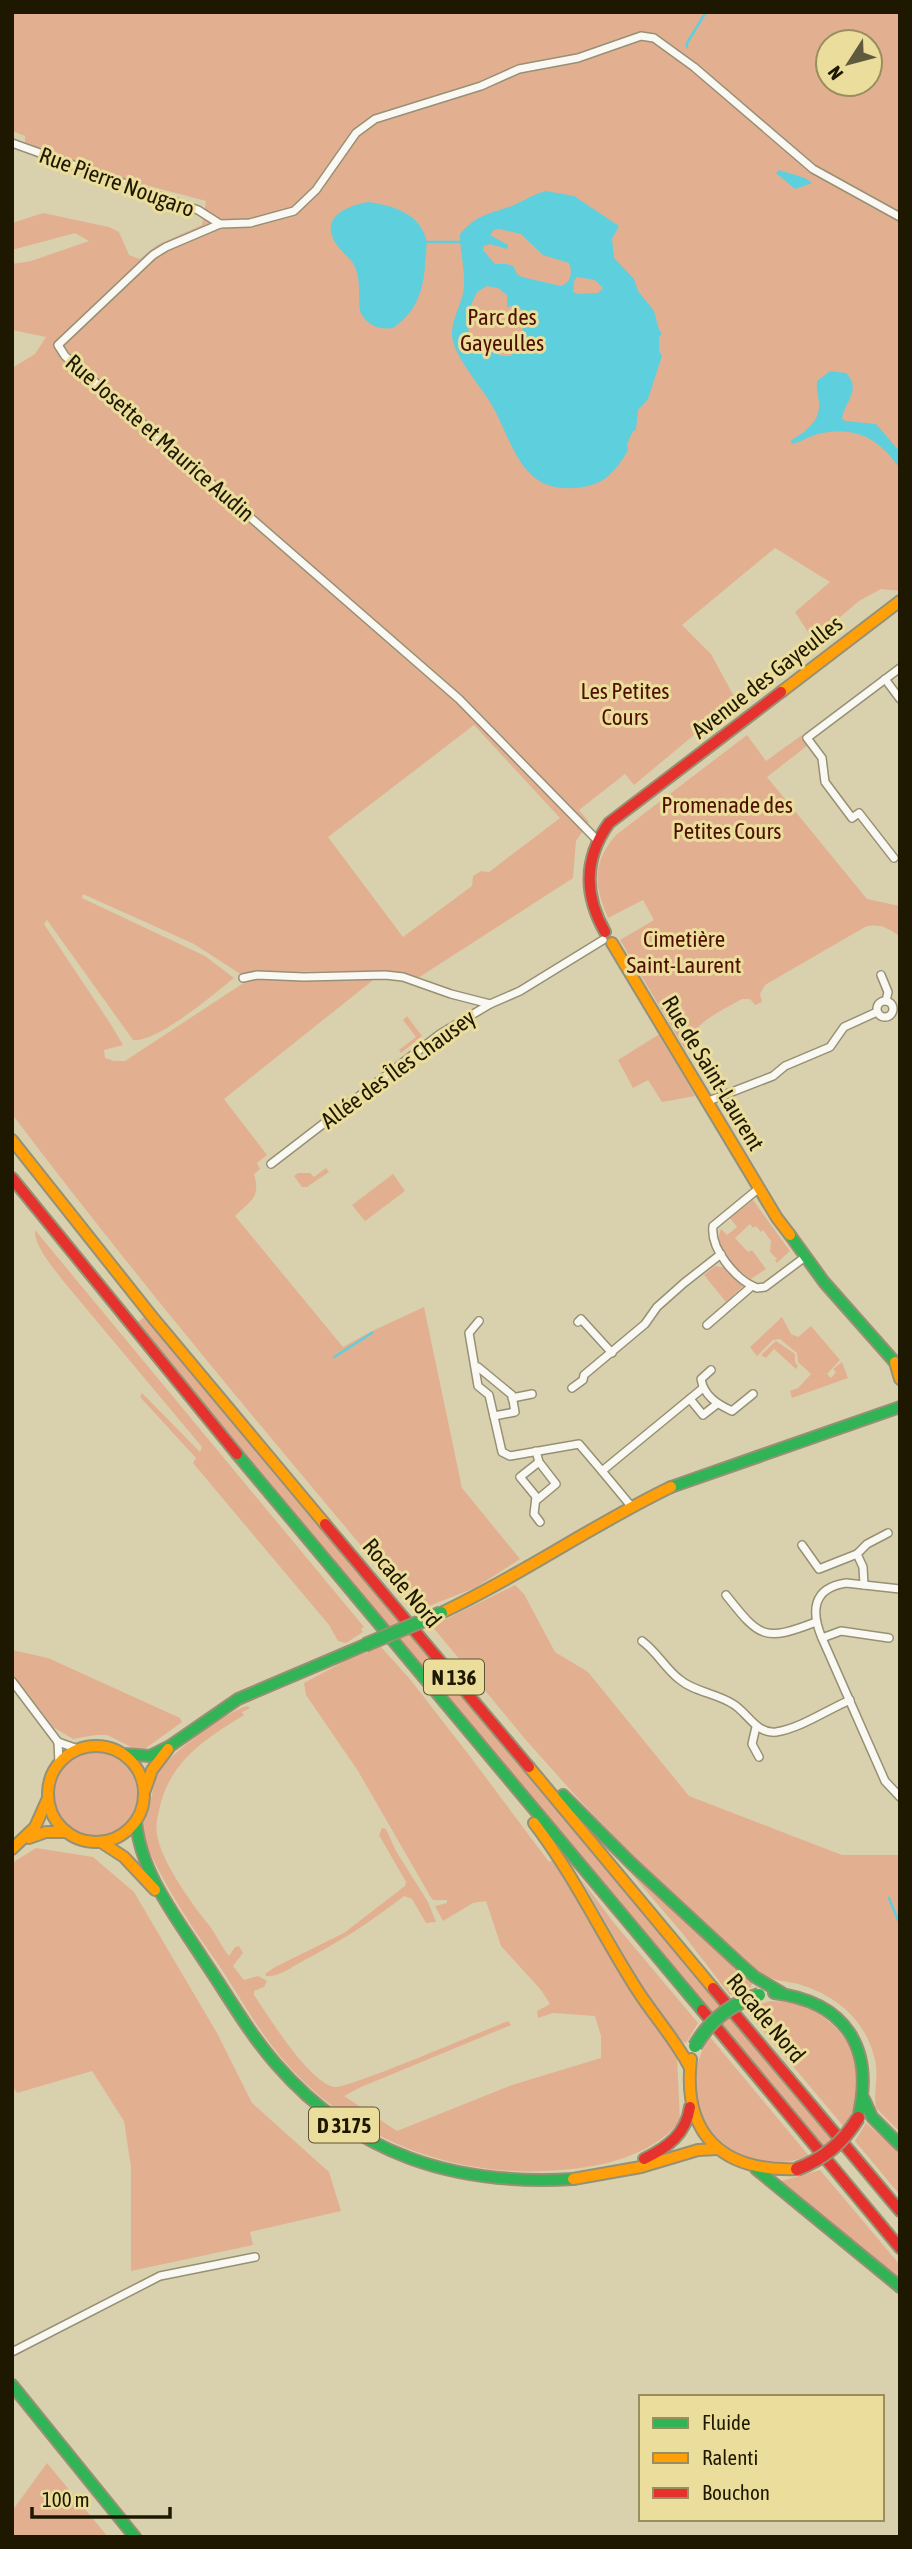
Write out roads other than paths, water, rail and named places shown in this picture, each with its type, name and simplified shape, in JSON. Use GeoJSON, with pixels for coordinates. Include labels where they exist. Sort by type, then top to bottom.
{"type":"FeatureCollection","features":[{"type":"Feature","properties":{"kind":"main road","name":"Avenue des Gayeulles"},"geometry":{"type":"LineString","coordinates":[[597,840],[619,813],[900,601]]}},
{"type":"Feature","properties":{"kind":"main road","name":"Rue de Saint-Laurent"},"geometry":{"type":"LineString","coordinates":[[597,840],[589,866],[587,889],[590,903],[607,939],[758,1189],[805,1257],[897,1365],[900,1379]]}},
{"type":"Feature","properties":{"kind":"main road","name":"Rocade Nord"},"geometry":{"type":"LineString","coordinates":[[12,1140],[154,1319],[900,2211]]}},
{"type":"Feature","properties":{"kind":"main road","name":"Rocade Nord"},"geometry":{"type":"LineString","coordinates":[[12,1178],[141,1339],[900,2248]]}},
{"type":"Feature","properties":{"kind":"main road"},"geometry":{"type":"LineString","coordinates":[[26,1839],[45,1810],[50,1779],[59,1763],[78,1748],[102,1746],[142,1757],[170,1746],[238,1699],[441,1613],[502,1583],[631,1506],[674,1485],[897,1408],[900,1399]]}},
{"type":"Feature","properties":{"kind":"main road"},"geometry":{"type":"LineString","coordinates":[[395,1608],[576,1808],[738,1962],[755,1977],[782,1993]]}},
{"type":"Feature","properties":{"kind":"main road"},"geometry":{"type":"LineString","coordinates":[[412,1663],[562,1862],[633,1984],[674,2038],[689,2066]]}},
{"type":"Feature","properties":{"kind":"main road"},"geometry":{"type":"LineString","coordinates":[[12,1849],[26,1839],[46,1832],[66,1832],[83,1840],[101,1842],[117,1837],[136,1821],[152,1770],[170,1746]]}},
{"type":"Feature","properties":{"kind":"main road"},"geometry":{"type":"LineString","coordinates":[[124,1754],[136,1767],[144,1791]]}},
{"type":"Feature","properties":{"kind":"main road"},"geometry":{"type":"LineString","coordinates":[[48,1798],[54,1817],[66,1832]]}},
{"type":"Feature","properties":{"kind":"main road","name":"D 3175"},"geometry":{"type":"LineString","coordinates":[[136,1821],[139,1844],[172,1910],[233,2005],[274,2062],[314,2102],[364,2138],[412,2160],[481,2178],[546,2181],[610,2172],[641,2160],[669,2144],[687,2124],[691,2105]]}},
{"type":"Feature","properties":{"kind":"main road","name":"D 3175"},"geometry":{"type":"LineString","coordinates":[[101,1842],[130,1861],[172,1910]]}},
{"type":"Feature","properties":{"kind":"main road"},"geometry":{"type":"LineString","coordinates":[[782,1993],[807,1998],[838,2018],[847,2028],[863,2062],[865,2087],[858,2118],[848,2136],[833,2151],[816,2162],[797,2169],[769,2171],[742,2164],[718,2149],[701,2129],[688,2092],[689,2066],[695,2046],[708,2025],[725,2009],[759,1995],[782,1993]]}},
{"type":"Feature","properties":{"kind":"main road"},"geometry":{"type":"LineString","coordinates":[[864,2099],[872,2117],[900,2145]]}},
{"type":"Feature","properties":{"kind":"main road"},"geometry":{"type":"LineString","coordinates":[[610,2172],[643,2166],[692,2149],[718,2149]]}},
{"type":"Feature","properties":{"kind":"main road"},"geometry":{"type":"LineString","coordinates":[[755,2168],[900,2287]]}},
{"type":"Feature","properties":{"kind":"main road"},"geometry":{"type":"LineString","coordinates":[[12,2385],[135,2537]]}},
{"type":"Feature","properties":{"kind":"street","name":"Rue Josette et Maurice Audin"},"geometry":{"type":"LineString","coordinates":[[597,840],[460,699],[58,348],[88,315],[153,255],[166,247],[220,224],[250,223],[294,211],[316,190],[356,133],[375,119],[481,86],[519,69],[578,58],[641,36],[654,38],[694,67],[813,169],[900,217]]}},
{"type":"Feature","properties":{"kind":"street","name":"Rue Pierre Nougaro"},"geometry":{"type":"LineString","coordinates":[[12,143],[198,210],[220,224]]}},
{"type":"Feature","properties":{"kind":"street"},"geometry":{"type":"LineString","coordinates":[[894,858],[859,813],[852,818],[825,782],[822,758],[807,738],[900,668]]}},
{"type":"Feature","properties":{"kind":"street"},"geometry":{"type":"LineString","coordinates":[[885,679],[900,699]]}},
{"type":"Feature","properties":{"kind":"street","name":"Allée des Îles Chausey"},"geometry":{"type":"LineString","coordinates":[[271,1164],[433,1039],[607,939]]}},
{"type":"Feature","properties":{"kind":"street"},"geometry":{"type":"LineString","coordinates":[[243,978],[257,975],[385,975],[404,978],[490,1004]]}},
{"type":"Feature","properties":{"kind":"street"},"geometry":{"type":"LineString","coordinates":[[881,975],[888,992],[886,1001]]}},
{"type":"Feature","properties":{"kind":"street"},"geometry":{"type":"LineString","coordinates":[[877,1012],[878,1004],[886,1001]]}},
{"type":"Feature","properties":{"kind":"street"},"geometry":{"type":"LineString","coordinates":[[877,1012],[883,1017],[896,1012],[886,1001]]}},
{"type":"Feature","properties":{"kind":"street"},"geometry":{"type":"LineString","coordinates":[[706,1102],[772,1076],[785,1066],[830,1047],[844,1027],[877,1012]]}},
{"type":"Feature","properties":{"kind":"street"},"geometry":{"type":"LineString","coordinates":[[758,1189],[713,1226],[712,1236],[721,1254],[738,1276],[752,1286],[765,1287],[805,1257]]}},
{"type":"Feature","properties":{"kind":"street"},"geometry":{"type":"LineString","coordinates":[[572,1388],[583,1380],[584,1374],[645,1324],[666,1299],[721,1254]]}},
{"type":"Feature","properties":{"kind":"street"},"geometry":{"type":"LineString","coordinates":[[708,1325],[752,1286]]}},
{"type":"Feature","properties":{"kind":"street"},"geometry":{"type":"LineString","coordinates":[[578,1322],[581,1319],[612,1353]]}},
{"type":"Feature","properties":{"kind":"street"},"geometry":{"type":"LineString","coordinates":[[479,1321],[469,1334],[475,1370],[478,1386],[489,1395],[502,1452],[510,1456],[579,1444],[631,1506]]}},
{"type":"Feature","properties":{"kind":"street"},"geometry":{"type":"LineString","coordinates":[[475,1370],[478,1367],[512,1395],[515,1412],[494,1416]]}},
{"type":"Feature","properties":{"kind":"street"},"geometry":{"type":"LineString","coordinates":[[710,1370],[701,1379],[703,1388],[717,1404],[732,1411],[753,1394]]}},
{"type":"Feature","properties":{"kind":"street"},"geometry":{"type":"LineString","coordinates":[[603,1471],[703,1388]]}},
{"type":"Feature","properties":{"kind":"street"},"geometry":{"type":"LineString","coordinates":[[512,1398],[532,1394]]}},
{"type":"Feature","properties":{"kind":"street"},"geometry":{"type":"LineString","coordinates":[[690,1399],[703,1415],[717,1404]]}},
{"type":"Feature","properties":{"kind":"street"},"geometry":{"type":"LineString","coordinates":[[536,1451],[539,1462],[556,1484],[538,1499],[536,1497]]}},
{"type":"Feature","properties":{"kind":"street"},"geometry":{"type":"LineString","coordinates":[[539,1462],[520,1477],[536,1497],[534,1514],[540,1522]]}},
{"type":"Feature","properties":{"kind":"street"},"geometry":{"type":"LineString","coordinates":[[802,1545],[819,1569],[857,1554],[867,1544],[888,1533]]}},
{"type":"Feature","properties":{"kind":"street"},"geometry":{"type":"LineString","coordinates":[[857,1554],[863,1567],[864,1585]]}},
{"type":"Feature","properties":{"kind":"street"},"geometry":{"type":"LineString","coordinates":[[900,1589],[837,1584],[823,1593],[817,1604],[816,1622],[885,1781],[900,1797]]}},
{"type":"Feature","properties":{"kind":"street"},"geometry":{"type":"LineString","coordinates":[[726,1595],[748,1623],[768,1634],[785,1634],[816,1622]]}},
{"type":"Feature","properties":{"kind":"street"},"geometry":{"type":"LineString","coordinates":[[822,1638],[841,1631],[889,1638]]}},
{"type":"Feature","properties":{"kind":"street"},"geometry":{"type":"LineString","coordinates":[[642,1641],[652,1648],[682,1682],[733,1703],[756,1727],[773,1732],[789,1728],[850,1700]]}},
{"type":"Feature","properties":{"kind":"street"},"geometry":{"type":"LineString","coordinates":[[12,1681],[58,1742],[59,1763]]}},
{"type":"Feature","properties":{"kind":"street"},"geometry":{"type":"LineString","coordinates":[[756,1727],[752,1744],[759,1757]]}},
{"type":"Feature","properties":{"kind":"street"},"geometry":{"type":"LineString","coordinates":[[58,1742],[78,1748]]}},
{"type":"Feature","properties":{"kind":"street"},"geometry":{"type":"LineString","coordinates":[[12,2351],[160,2276],[255,2257]]}},
{"type":"Feature","properties":{"kind":"water"},"geometry":{"type":"Polygon","coordinates":[[[779,170],[812,183],[795,189],[776,173],[779,170]]]}},
{"type":"Feature","properties":{"kind":"water"},"geometry":{"type":"Polygon","coordinates":[[[542,192],[574,196],[619,226],[612,239],[614,258],[634,279],[638,291],[654,311],[662,333],[659,337],[659,351],[662,356],[648,399],[638,410],[636,430],[627,444],[628,450],[607,477],[585,487],[556,487],[541,482],[530,473],[520,461],[490,402],[461,359],[453,341],[452,327],[464,287],[460,234],[479,218],[542,192]],[[499,229],[490,235],[508,245],[507,249],[490,244],[484,246],[483,250],[495,264],[513,266],[522,277],[561,286],[569,280],[569,263],[543,255],[521,234],[499,229]],[[577,277],[573,292],[578,294],[598,293],[603,288],[595,280],[577,277]],[[487,286],[477,292],[471,305],[474,310],[470,313],[468,322],[470,334],[479,344],[489,343],[500,356],[511,356],[523,340],[522,310],[517,305],[507,307],[507,295],[498,288],[487,286]]]}},
{"type":"Feature","properties":{"kind":"water"},"geometry":{"type":"Polygon","coordinates":[[[368,202],[393,208],[415,220],[427,245],[420,294],[407,316],[393,328],[373,326],[363,316],[360,311],[357,272],[332,236],[331,227],[337,215],[368,202]]]}},
{"type":"Feature","properties":{"kind":"water"},"geometry":{"type":"Polygon","coordinates":[[[830,371],[846,373],[853,385],[842,418],[845,421],[876,424],[900,452],[900,469],[875,442],[855,433],[831,432],[792,444],[791,440],[806,430],[817,416],[817,381],[830,371]]]}},
{"type":"Feature","properties":{"kind":"waterway"},"geometry":{"type":"LineString","coordinates":[[687,47],[706,12]]}},
{"type":"Feature","properties":{"kind":"waterway"},"geometry":{"type":"LineString","coordinates":[[426,242],[460,242]]}},
{"type":"Feature","properties":{"kind":"waterway"},"geometry":{"type":"LineString","coordinates":[[334,1357],[372,1333]]}},
{"type":"Feature","properties":{"kind":"waterway"},"geometry":{"type":"LineString","coordinates":[[889,1898],[900,1925]]}},
{"type":"Feature","properties":{"kind":"park label","name":"Parc des Gayeulles"},"geometry":{"type":"Point","coordinates":[502,330]}},
{"type":"Feature","properties":{"kind":"park label","name":"Les Petites Cours"},"geometry":{"type":"Point","coordinates":[625,704]}},
{"type":"Feature","properties":{"kind":"park label","name":"Promenade des Petites Cours"},"geometry":{"type":"Point","coordinates":[727,818]}},
{"type":"Feature","properties":{"kind":"park label","name":"Cimetière Saint-Laurent"},"geometry":{"type":"Point","coordinates":[684,952]}}]}
